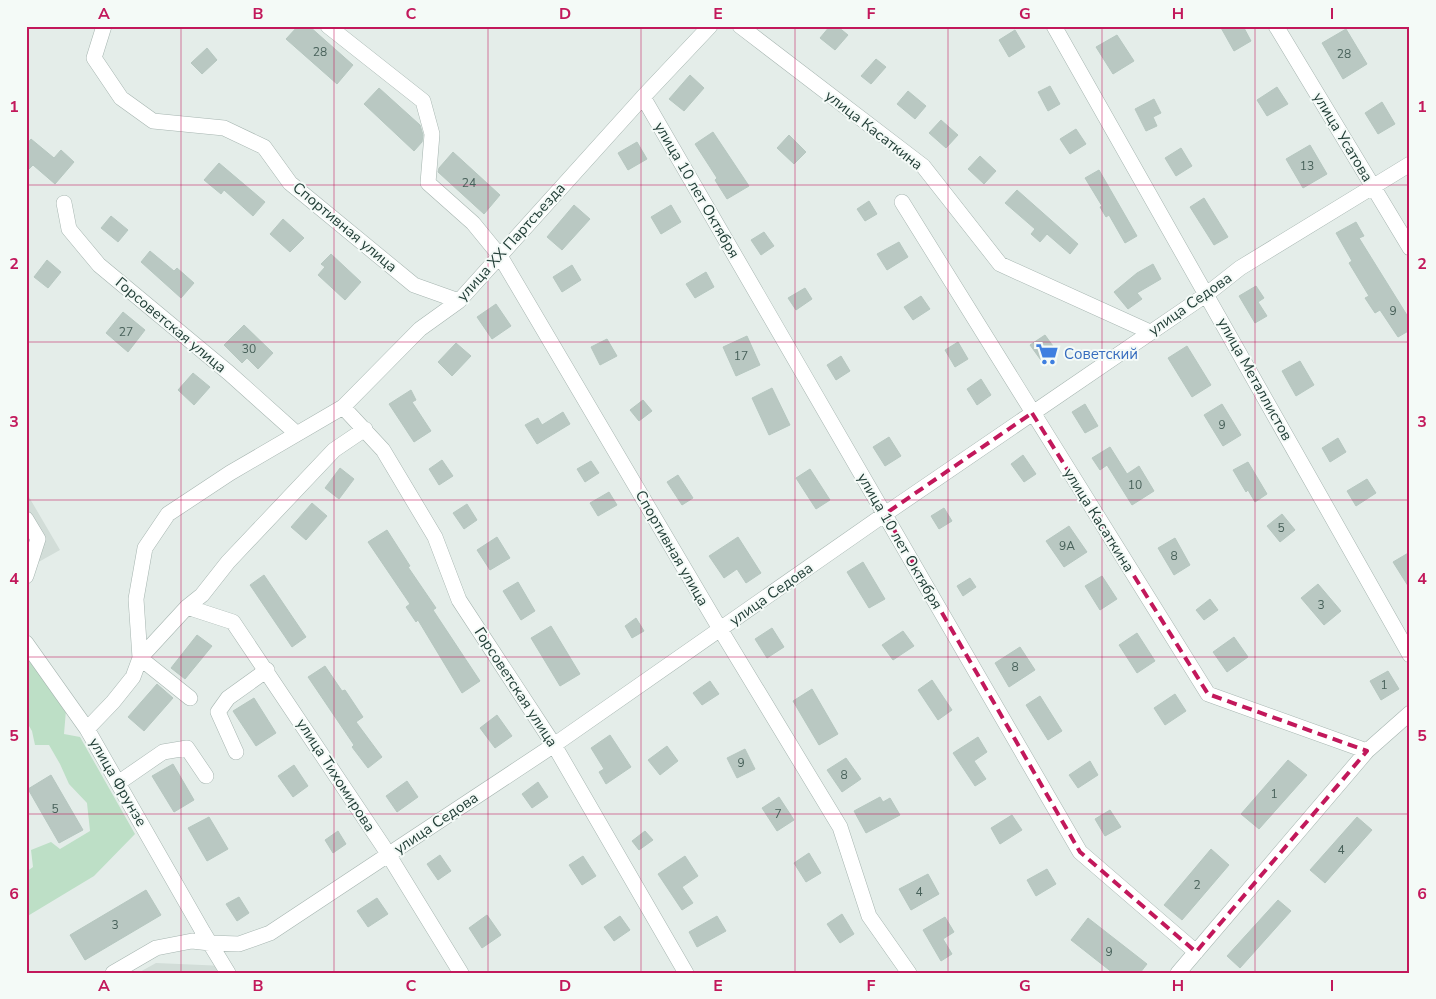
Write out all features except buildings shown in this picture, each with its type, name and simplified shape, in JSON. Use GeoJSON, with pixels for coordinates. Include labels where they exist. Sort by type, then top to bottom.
{"type":"FeatureCollection","features":[{"type":"Feature","properties":{"kind":"street","name":"Спортивная улица"},"geometry":{"type":"LineString","coordinates":[[104,26],[94,58],[121,98],[153,121],[224,128],[264,147],[290,183],[414,285],[459,301]]}},
{"type":"Feature","properties":{"kind":"street","name":"Спортивная улица"},"geometry":{"type":"LineString","coordinates":[[328,26],[423,102],[432,134],[428,183],[473,223],[500,256],[720,629],[840,827],[869,916],[909,973]]}},
{"type":"Feature","properties":{"kind":"street","name":"улица XX Партсъезда"},"geometry":{"type":"LineString","coordinates":[[140,658],[136,599],[145,548],[168,514],[230,473],[343,407],[420,329],[459,301],[643,97],[710,26]]}},
{"type":"Feature","properties":{"kind":"street","name":"улица Касаткина"},"geometry":{"type":"LineString","coordinates":[[740,26],[924,166],[1000,264],[1150,332]]}},
{"type":"Feature","properties":{"kind":"street","name":"улица Металлистов"},"geometry":{"type":"LineString","coordinates":[[1054,26],[1410,655]]}},
{"type":"Feature","properties":{"kind":"street","name":"улица Усатова"},"geometry":{"type":"LineString","coordinates":[[1276,26],[1410,248]]}},
{"type":"Feature","properties":{"kind":"street","name":"улица 10 лет Октября"},"geometry":{"type":"LineString","coordinates":[[643,97],[1080,852],[1196,952]]}},
{"type":"Feature","properties":{"kind":"street","name":"улица Седова"},"geometry":{"type":"LineString","coordinates":[[113,973],[156,948],[192,941],[210,944],[240,944],[270,933],[554,745],[884,514],[1207,294],[1240,268],[1410,164]]}},
{"type":"Feature","properties":{"kind":"street","name":"улица Касаткина"},"geometry":{"type":"LineString","coordinates":[[902,202],[1032,414],[1208,694],[1367,751]]}},
{"type":"Feature","properties":{"kind":"street","name":"Горсоветская улица"},"geometry":{"type":"LineString","coordinates":[[64,203],[69,229],[99,266],[229,373],[296,433]]}},
{"type":"Feature","properties":{"kind":"street","name":"Горсоветская улица"},"geometry":{"type":"LineString","coordinates":[[343,407],[383,450],[435,537],[459,600],[554,745],[686,973]]}},
{"type":"Feature","properties":{"kind":"street","name":"улица Фрунзе"},"geometry":{"type":"LineString","coordinates":[[228,973],[87,730],[113,702],[133,676],[140,658],[187,607],[202,594],[228,562],[334,450],[365,429]]}},
{"type":"Feature","properties":{"kind":"street"},"geometry":{"type":"LineString","coordinates":[[26,519],[32,543],[26,576]]}},
{"type":"Feature","properties":{"kind":"street","name":"улица Тихомирова"},"geometry":{"type":"LineString","coordinates":[[187,607],[233,622],[267,670],[388,855],[461,973]]}},
{"type":"Feature","properties":{"kind":"street"},"geometry":{"type":"LineString","coordinates":[[26,643],[87,730]]}},
{"type":"Feature","properties":{"kind":"street"},"geometry":{"type":"LineString","coordinates":[[140,658],[190,698]]}},
{"type":"Feature","properties":{"kind":"street"},"geometry":{"type":"LineString","coordinates":[[236,752],[218,712],[228,698],[267,670]]}},
{"type":"Feature","properties":{"kind":"street"},"geometry":{"type":"LineString","coordinates":[[1178,973],[1367,751],[1410,713]]}},
{"type":"Feature","properties":{"kind":"street"},"geometry":{"type":"LineString","coordinates":[[118,783],[163,752],[187,748],[206,776]]}},
{"type":"Feature","properties":{"kind":"highlighted area"},"geometry":{"type":"Polygon","coordinates":[[[1032,413],[1208,694],[1367,751],[1196,952],[1080,852],[885,514],[1032,413]]]}},
{"type":"Feature","properties":{"kind":"shaded area"},"geometry":{"type":"Polygon","coordinates":[[[26,492],[60,550],[26,569],[26,492]]]}},
{"type":"Feature","properties":{"kind":"shaded area"},"geometry":{"type":"Polygon","coordinates":[[[156,963],[225,966],[229,973],[138,973],[156,963]]]}},
{"type":"Feature","properties":{"kind":"green space"},"geometry":{"type":"Polygon","coordinates":[[[26,656],[66,710],[64,734],[80,737],[135,834],[94,876],[26,917],[26,872],[33,867],[31,850],[51,842],[60,849],[90,831],[87,803],[69,784],[49,745],[35,745],[32,731],[26,721],[26,656]]]}},
{"type":"Feature","properties":{"kind":"place","name":"Советский"},"geometry":{"type":"Point","coordinates":[1047,354]}}]}
